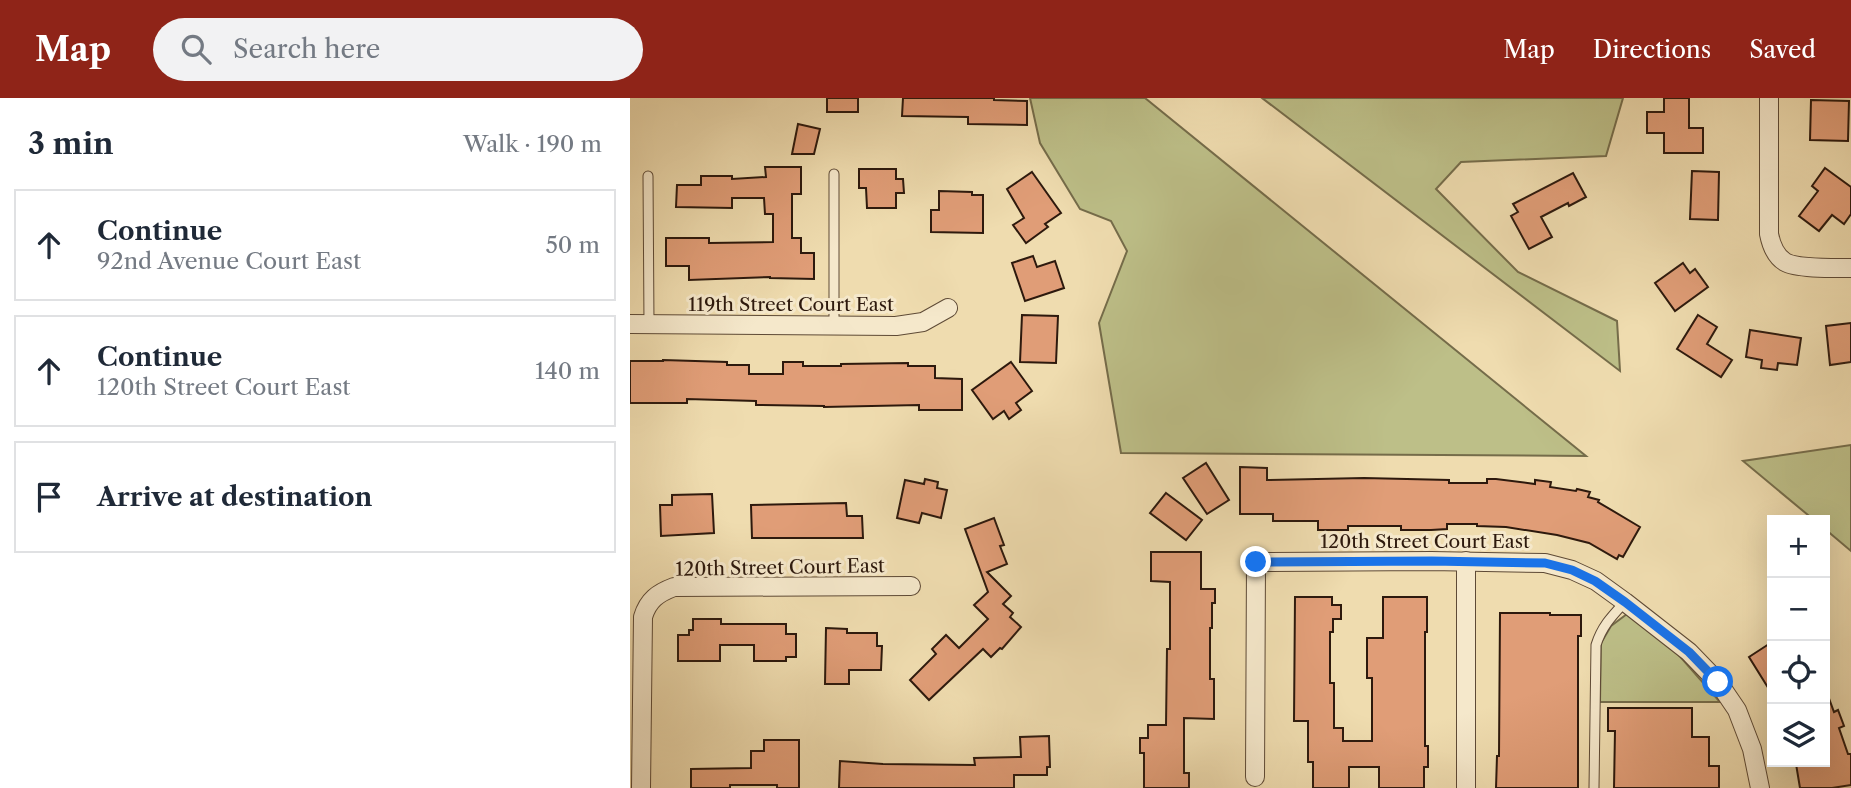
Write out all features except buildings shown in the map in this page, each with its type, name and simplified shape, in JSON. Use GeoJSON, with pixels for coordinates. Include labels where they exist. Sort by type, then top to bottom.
{"type":"FeatureCollection","features":[{"type":"Feature","properties":{"kind":"street"},"geometry":{"type":"LineString","coordinates":[[1769,98],[1769,234],[1772,247],[1786,263],[1819,268],[1851,268]]}},
{"type":"Feature","properties":{"kind":"street","name":"119th Street Court East"},"geometry":{"type":"LineString","coordinates":[[630,324],[896,326],[923,322],[948,308]]}},
{"type":"Feature","properties":{"kind":"street"},"geometry":{"type":"LineString","coordinates":[[1465,788],[1466,561]]}},
{"type":"Feature","properties":{"kind":"street","name":"120th Street Court East"},"geometry":{"type":"LineString","coordinates":[[1255,777],[1256,562],[1466,561],[1545,563],[1559,566],[1595,581],[1625,602],[1689,652],[1718,682],[1737,710],[1752,749],[1760,788]]}},
{"type":"Feature","properties":{"kind":"street","name":"120th Street Court East"},"geometry":{"type":"LineString","coordinates":[[641,788],[643,617],[652,598],[674,587],[911,586]]}},
{"type":"Feature","properties":{"kind":"lane"},"geometry":{"type":"LineString","coordinates":[[834,174],[834,326]]}},
{"type":"Feature","properties":{"kind":"lane"},"geometry":{"type":"LineString","coordinates":[[648,176],[649,324]]}},
{"type":"Feature","properties":{"kind":"lane"},"geometry":{"type":"LineString","coordinates":[[1594,788],[1596,645],[1609,618],[1625,602]]}},
{"type":"Feature","properties":{"kind":"green space"},"geometry":{"type":"Polygon","coordinates":[[[1030,98],[1145,98],[1586,456],[1121,453],[1099,323],[1127,251],[1111,221],[1080,209],[1040,143],[1030,98]]]}},
{"type":"Feature","properties":{"kind":"green space"},"geometry":{"type":"Polygon","coordinates":[[[1262,98],[1623,98],[1606,156],[1461,162],[1436,189],[1518,272],[1617,321],[1620,371],[1262,98]]]}},
{"type":"Feature","properties":{"kind":"green space"},"geometry":{"type":"Polygon","coordinates":[[[1851,445],[1851,551],[1830,533],[1830,515],[1808,515],[1743,461],[1851,445]]]}},
{"type":"Feature","properties":{"kind":"green space"},"geometry":{"type":"Polygon","coordinates":[[[1627,614],[1677,653],[1720,702],[1600,702],[1601,643],[1611,626],[1627,614]]]}},
{"type":"Feature","properties":{"kind":"route"},"geometry":{"type":"LineString","coordinates":[[1256,562],[1545,563],[1572,570],[1595,581],[1625,602],[1689,652],[1718,682]]}}]}
